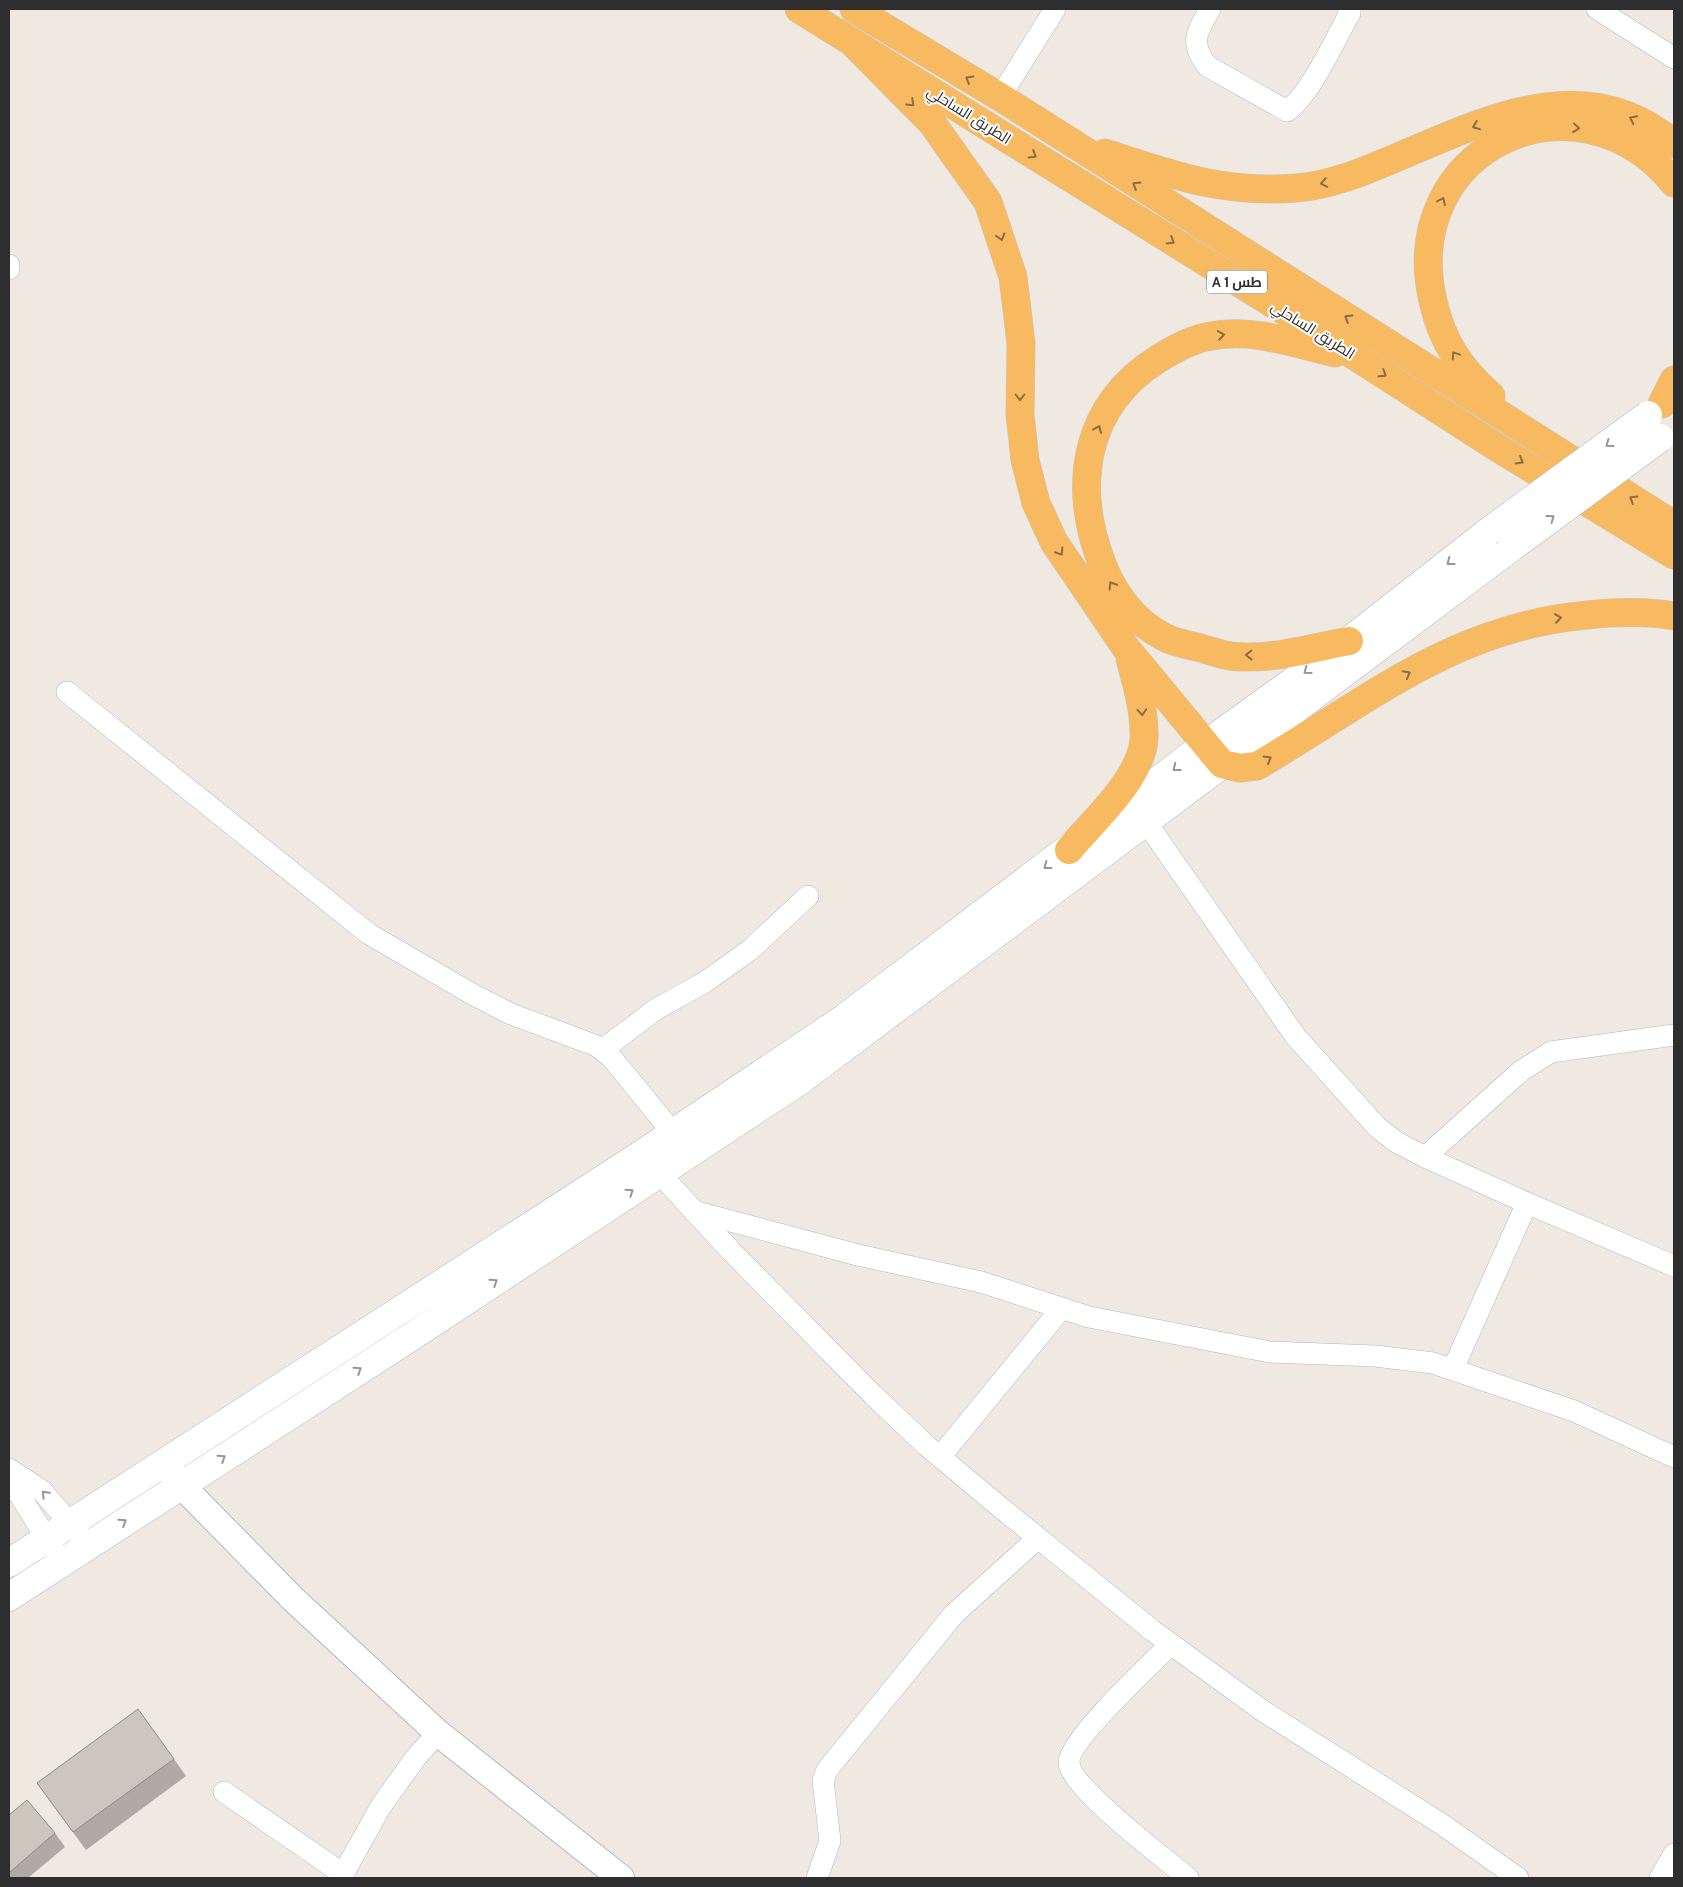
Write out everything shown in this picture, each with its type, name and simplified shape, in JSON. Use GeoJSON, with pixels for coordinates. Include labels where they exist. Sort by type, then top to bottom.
{"type":"FeatureCollection","features":[{"type":"Feature","properties":{"kind":"highway","name":"الطريق الساحلي"},"geometry":{"type":"LineString","coordinates":[[799,9],[1354,355],[1498,448],[1674,555]]}},
{"type":"Feature","properties":{"kind":"highway","name":"الطريق الساحلي"},"geometry":{"type":"LineString","coordinates":[[854,9],[1000,97],[1064,140],[1406,354],[1674,525]]}},
{"type":"Feature","properties":{"kind":"highway"},"geometry":{"type":"LineString","coordinates":[[853,43],[932,123],[988,202],[1013,277],[1021,344],[1020,414],[1025,460],[1036,503],[1054,542],[1126,648],[1214,754],[1240,768],[1257,766],[1381,688],[1453,649],[1509,629],[1537,621],[1604,613],[1656,613],[1674,616]]}},
{"type":"Feature","properties":{"kind":"highway"},"geometry":{"type":"LineString","coordinates":[[1064,140],[1185,180],[1244,188],[1297,188],[1334,181],[1356,174],[1502,115],[1543,107],[1584,105],[1622,113],[1660,132],[1674,144]]}},
{"type":"Feature","properties":{"kind":"highway"},"geometry":{"type":"LineString","coordinates":[[1538,439],[1487,393],[1454,357],[1439,327],[1430,287],[1427,252],[1431,229],[1447,190],[1477,156],[1497,144],[1535,129],[1556,126],[1594,130],[1621,140],[1658,164],[1674,183]]}},
{"type":"Feature","properties":{"kind":"highway"},"geometry":{"type":"LineString","coordinates":[[1349,641],[1279,655],[1231,656],[1164,638],[1135,614],[1110,584],[1094,542],[1086,500],[1089,456],[1097,431],[1112,399],[1140,370],[1182,344],[1205,337],[1230,333],[1256,333],[1354,355]]}},
{"type":"Feature","properties":{"kind":"highway"},"geometry":{"type":"LineString","coordinates":[[1664,416],[1674,380]]}},
{"type":"Feature","properties":{"kind":"highway"},"geometry":{"type":"LineString","coordinates":[[1069,850],[1129,779],[1139,760],[1144,739],[1141,698],[1126,648]]}},
{"type":"Feature","properties":{"kind":"main road"},"geometry":{"type":"LineString","coordinates":[[9,1596],[180,1484],[414,1335],[798,1082],[1146,822],[1214,754],[1349,641],[1488,532],[1664,416]]}},
{"type":"Feature","properties":{"kind":"main road"},"geometry":{"type":"LineString","coordinates":[[9,1563],[673,1133],[846,1017],[1069,850],[1214,754],[1512,547],[1664,416]]}},
{"type":"Feature","properties":{"kind":"street"},"geometry":{"type":"LineString","coordinates":[[1000,97],[1055,9]]}},
{"type":"Feature","properties":{"kind":"street"},"geometry":{"type":"LineString","coordinates":[[1210,9],[1195,36],[1198,55],[1207,66],[1287,111],[1297,104],[1307,88],[1350,12],[1348,9]]}},
{"type":"Feature","properties":{"kind":"street"},"geometry":{"type":"LineString","coordinates":[[1596,9],[1674,58]]}},
{"type":"Feature","properties":{"kind":"street"},"geometry":{"type":"LineString","coordinates":[[67,692],[369,934],[472,994],[511,1014],[584,1041],[602,1050],[642,1094],[673,1133]]}},
{"type":"Feature","properties":{"kind":"street"},"geometry":{"type":"LineString","coordinates":[[1146,822],[1296,1037],[1377,1127],[1396,1142],[1425,1157],[1674,1266]]}},
{"type":"Feature","properties":{"kind":"street"},"geometry":{"type":"LineString","coordinates":[[602,1050],[655,1010],[705,982],[750,950],[808,896]]}},
{"type":"Feature","properties":{"kind":"street"},"geometry":{"type":"LineString","coordinates":[[1425,1157],[1521,1071],[1550,1052],[1674,1035]]}},
{"type":"Feature","properties":{"kind":"street"},"geometry":{"type":"LineString","coordinates":[[659,1173],[693,1211],[866,1388],[940,1457],[1038,1538],[1171,1644],[1263,1711],[1443,1825],[1518,1878]]}},
{"type":"Feature","properties":{"kind":"street"},"geometry":{"type":"LineString","coordinates":[[1453,1369],[1527,1203]]}},
{"type":"Feature","properties":{"kind":"street"},"geometry":{"type":"LineString","coordinates":[[693,1211],[858,1255],[981,1282],[1061,1309],[1270,1352],[1375,1356],[1433,1363],[1574,1411],[1674,1457]]}},
{"type":"Feature","properties":{"kind":"street"},"geometry":{"type":"LineString","coordinates":[[940,1457],[1061,1309]]}},
{"type":"Feature","properties":{"kind":"street"},"geometry":{"type":"LineString","coordinates":[[163,1462],[180,1484],[293,1599],[438,1733],[611,1875]]}},
{"type":"Feature","properties":{"kind":"street"},"geometry":{"type":"LineString","coordinates":[[9,1469],[41,1490],[71,1523],[87,1546]]}},
{"type":"Feature","properties":{"kind":"street"},"geometry":{"type":"LineString","coordinates":[[9,1478],[62,1562]]}},
{"type":"Feature","properties":{"kind":"street"},"geometry":{"type":"LineString","coordinates":[[817,1878],[830,1841],[823,1780],[827,1770],[954,1614],[1038,1538]]}},
{"type":"Feature","properties":{"kind":"street"},"geometry":{"type":"LineString","coordinates":[[1171,1644],[1088,1730],[1072,1750],[1069,1763],[1074,1775],[1092,1797],[1188,1878]]}},
{"type":"Feature","properties":{"kind":"street"},"geometry":{"type":"LineString","coordinates":[[224,1792],[342,1876],[380,1806],[417,1756],[438,1733]]}},
{"type":"Feature","properties":{"kind":"street"},"geometry":{"type":"LineString","coordinates":[[1660,1878],[1674,1854]]}},
{"type":"Feature","properties":{"kind":"building"},"geometry":{"type":"Polygon","coordinates":[[[138,1709],[174,1759],[73,1832],[37,1783],[138,1709]]]}},
{"type":"Feature","properties":{"kind":"building"},"geometry":{"type":"Polygon","coordinates":[[[27,1800],[55,1833],[9,1873],[9,1815],[27,1800]]]}}]}
